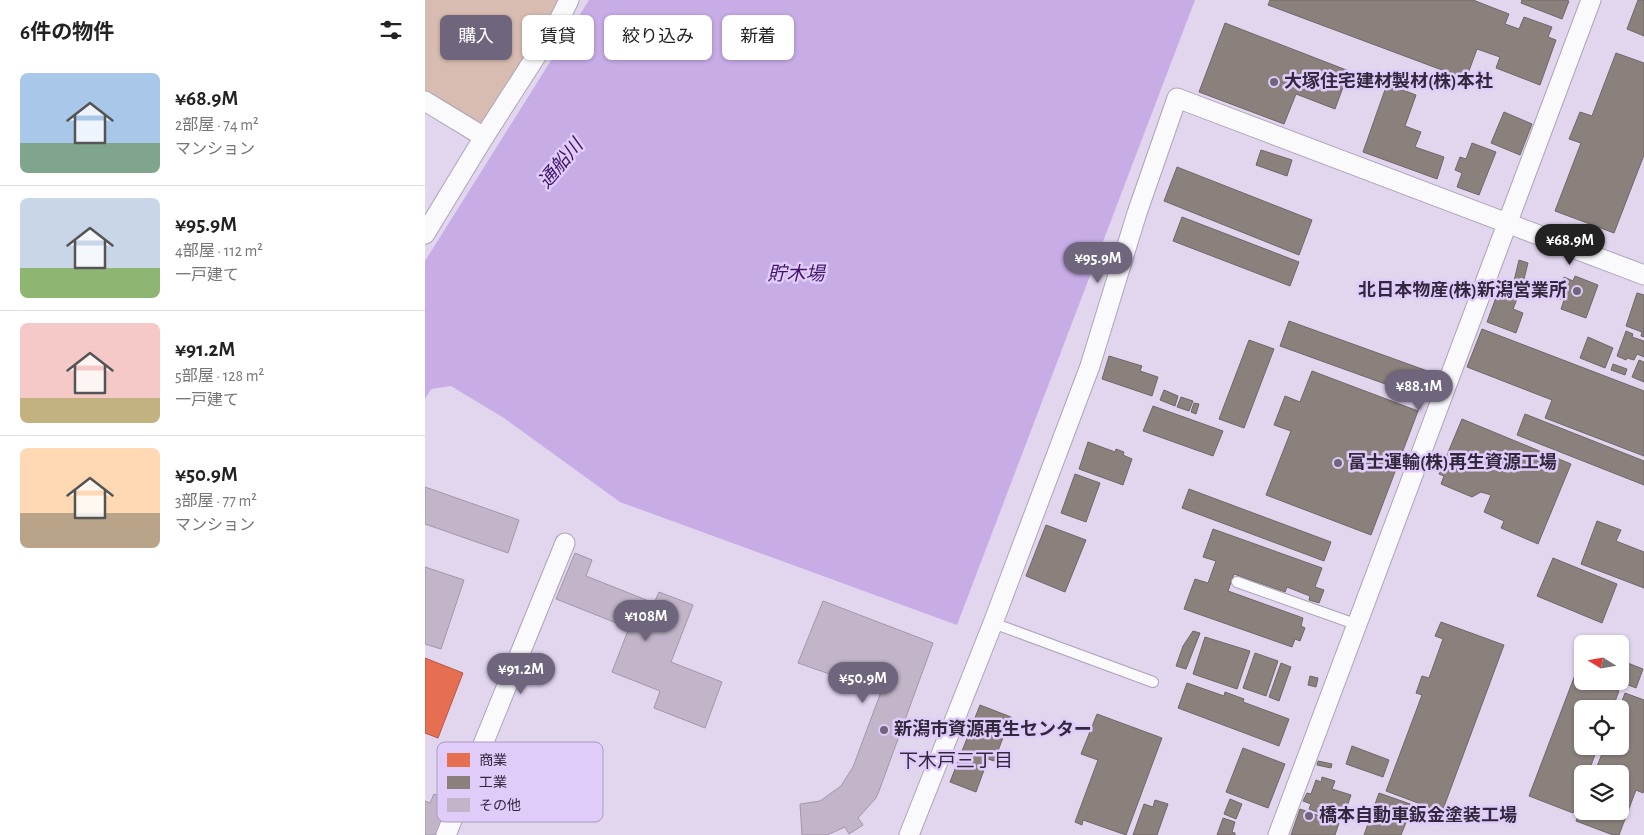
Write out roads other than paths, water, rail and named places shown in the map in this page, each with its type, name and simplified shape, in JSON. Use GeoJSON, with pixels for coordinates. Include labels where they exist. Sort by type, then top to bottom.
{"type":"FeatureCollection","features":[{"type":"Feature","properties":{"kind":"street"},"geometry":{"type":"LineString","coordinates":[[425,234],[484,137],[558,22],[569,0]]}},
{"type":"Feature","properties":{"kind":"street"},"geometry":{"type":"LineString","coordinates":[[1278,835],[1591,0]]}},
{"type":"Feature","properties":{"kind":"street"},"geometry":{"type":"LineString","coordinates":[[909,835],[993,623],[1091,366],[1137,213],[1177,98],[1644,275]]}},
{"type":"Feature","properties":{"kind":"street"},"geometry":{"type":"LineString","coordinates":[[425,101],[484,137]]}},
{"type":"Feature","properties":{"kind":"street"},"geometry":{"type":"LineString","coordinates":[[484,742],[565,543]]}},
{"type":"Feature","properties":{"kind":"street"},"geometry":{"type":"LineString","coordinates":[[446,835],[451,822]]}},
{"type":"Feature","properties":{"kind":"lane"},"geometry":{"type":"LineString","coordinates":[[1237,582],[1358,625]]}},
{"type":"Feature","properties":{"kind":"lane"},"geometry":{"type":"LineString","coordinates":[[993,623],[1153,682]]}},
{"type":"Feature","properties":{"kind":"water","name":"貯木場"},"geometry":{"type":"Polygon","coordinates":[[[589,0],[1195,0],[957,625],[620,502],[504,418],[451,386],[431,389],[425,399],[425,261],[551,60],[594,60],[594,15],[580,15],[589,0]]]}},
{"type":"Feature","properties":{"kind":"place","name":"大塚住宅建材製材(株)本社"},"geometry":{"type":"Point","coordinates":[1274,82]}},
{"type":"Feature","properties":{"kind":"place","name":"北日本物産(株)新潟営業所"},"geometry":{"type":"Point","coordinates":[1577,291]}},
{"type":"Feature","properties":{"kind":"place","name":"富士運輸(株)再生資源工場"},"geometry":{"type":"Point","coordinates":[1338,463]}},
{"type":"Feature","properties":{"kind":"place","name":"新潟市資源再生センター"},"geometry":{"type":"Point","coordinates":[884,730]}},
{"type":"Feature","properties":{"kind":"place","name":"橋本自動車鈑金塗装工場"},"geometry":{"type":"Point","coordinates":[1309,816]}},
{"type":"Feature","properties":{"kind":"district","name":"下木戸三丁目"},"geometry":{"type":"Point","coordinates":[956,761]}},
{"type":"Feature","properties":{"kind":"water label","name":"通船川"},"geometry":{"type":"Point","coordinates":[561,164]}}]}
